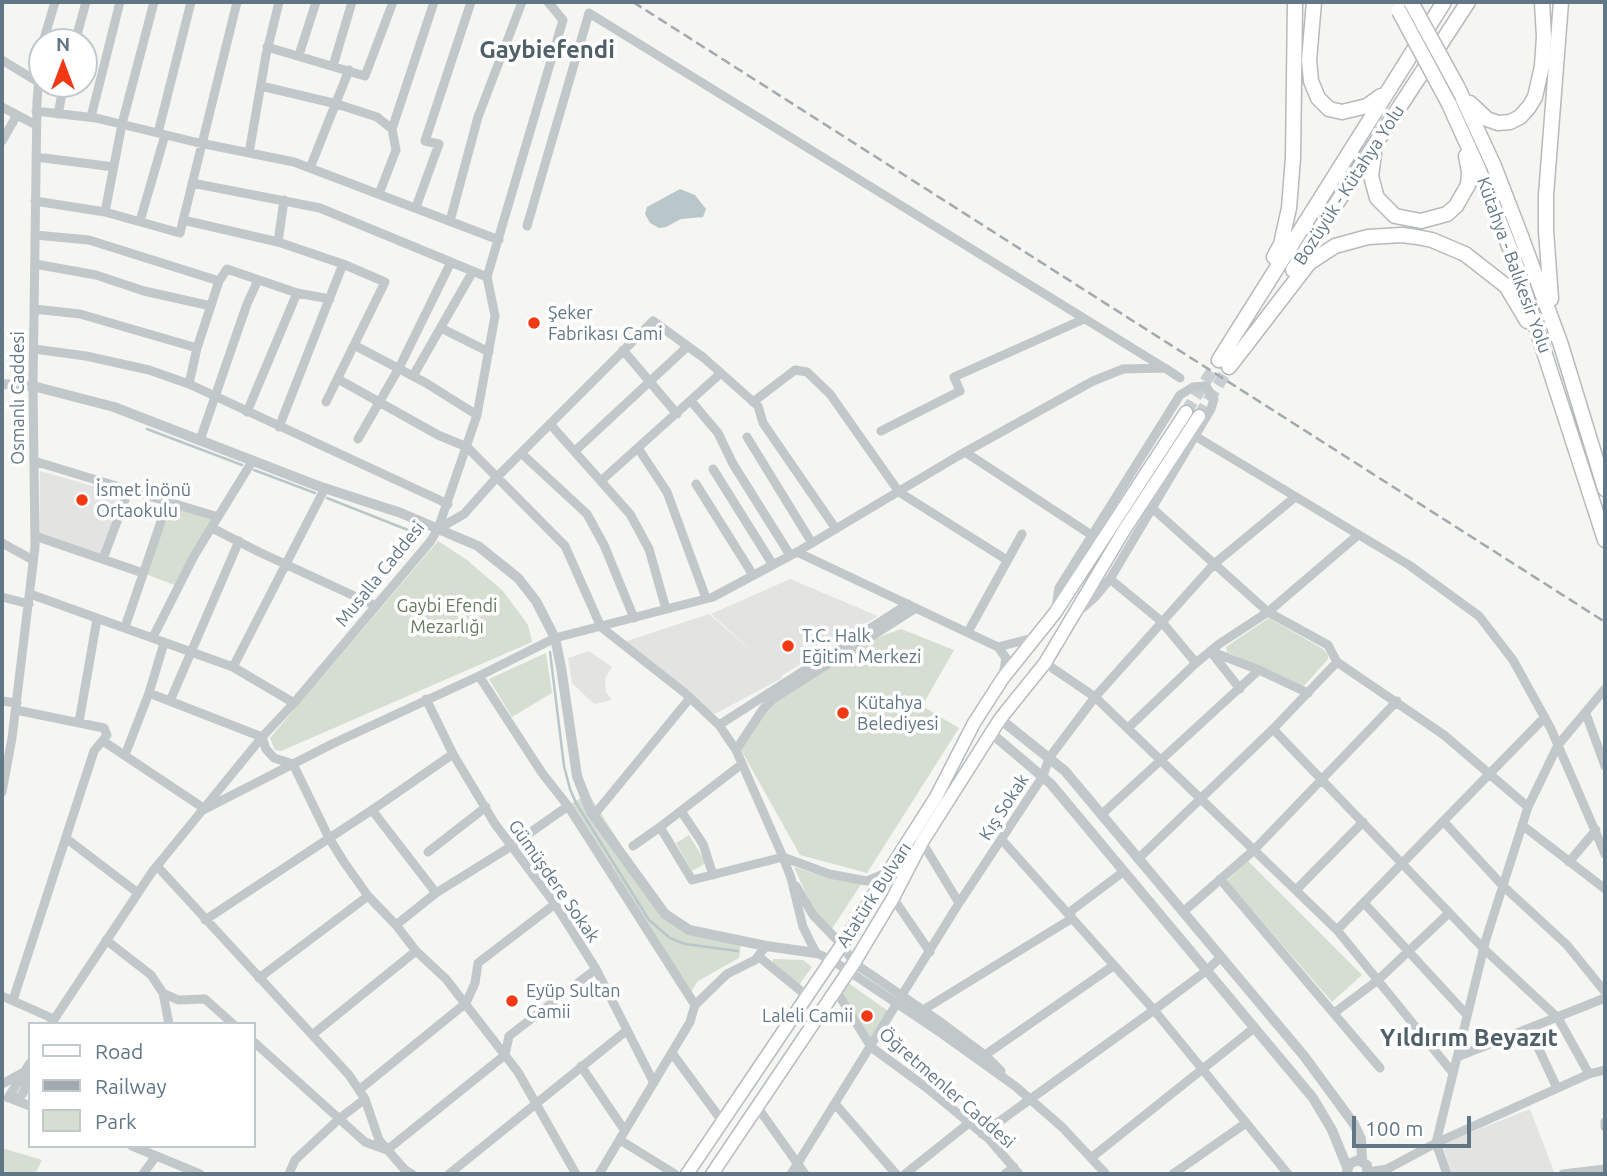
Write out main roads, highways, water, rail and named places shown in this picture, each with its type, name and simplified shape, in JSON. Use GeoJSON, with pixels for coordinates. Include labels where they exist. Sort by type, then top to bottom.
{"type":"FeatureCollection","features":[{"type":"Feature","properties":{"kind":"highway"},"geometry":{"type":"LineString","coordinates":[[1224,363],[1281,244],[1289,208],[1293,158],[1295,2]]}},
{"type":"Feature","properties":{"kind":"highway"},"geometry":{"type":"LineString","coordinates":[[1314,2],[1309,61],[1311,81],[1318,98],[1329,109],[1342,112],[1356,110],[1376,101],[1389,88]]}},
{"type":"Feature","properties":{"kind":"highway","name":"Kütahya - Balıkesir Yolu"},"geometry":{"type":"LineString","coordinates":[[1411,2],[1458,88],[1494,166],[1561,345],[1605,489]]}},
{"type":"Feature","properties":{"kind":"highway","name":"Bozüyük - Kütahya Yolu"},"geometry":{"type":"LineString","coordinates":[[1224,363],[1389,88],[1444,2]]}},
{"type":"Feature","properties":{"kind":"highway","name":"Bozüyük - Kütahya Yolu"},"geometry":{"type":"LineString","coordinates":[[1224,363],[1378,143],[1468,2]]}},
{"type":"Feature","properties":{"kind":"highway"},"geometry":{"type":"LineString","coordinates":[[1458,88],[1476,111],[1487,119],[1498,123],[1510,122],[1520,117],[1529,107],[1539,83],[1544,37],[1542,2]]}},
{"type":"Feature","properties":{"kind":"highway"},"geometry":{"type":"LineString","coordinates":[[1561,2],[1546,195],[1546,230],[1549,282],[1561,345]]}},
{"type":"Feature","properties":{"kind":"highway","name":"Kütahya - Balıkesir Yolu"},"geometry":{"type":"LineString","coordinates":[[1396,6],[1449,104],[1495,209],[1552,372],[1605,540]]}},
{"type":"Feature","properties":{"kind":"highway"},"geometry":{"type":"LineString","coordinates":[[1378,143],[1371,176],[1377,198],[1385,208],[1395,216],[1409,220],[1421,221],[1447,214],[1464,195],[1469,172],[1468,160],[1449,104]]}},
{"type":"Feature","properties":{"kind":"highway"},"geometry":{"type":"LineString","coordinates":[[1224,363],[1309,263],[1321,253],[1335,246],[1368,237],[1402,235],[1432,240],[1451,247],[1495,275],[1516,300],[1552,372]]}},
{"type":"Feature","properties":{"kind":"main road","name":"Atatürk Bulvarı"},"geometry":{"type":"LineString","coordinates":[[687,1174],[842,945],[936,797],[974,723],[1003,678],[1055,612],[1192,414],[1045,663],[1000,719],[922,842],[894,898],[715,1173]]}},
{"type":"Feature","properties":{"kind":"main road"},"geometry":{"type":"LineString","coordinates":[[974,723],[991,733]]}},
{"type":"Feature","properties":{"kind":"waterway"},"geometry":{"type":"LineString","coordinates":[[147,429],[242,465]]}},
{"type":"Feature","properties":{"kind":"waterway"},"geometry":{"type":"LineString","coordinates":[[254,470],[315,493]]}},
{"type":"Feature","properties":{"kind":"waterway"},"geometry":{"type":"LineString","coordinates":[[327,498],[413,532]]}},
{"type":"Feature","properties":{"kind":"waterway"},"geometry":{"type":"LineString","coordinates":[[550,652],[564,766],[570,789],[649,920],[670,938],[685,944],[738,951]]}},
{"type":"Feature","properties":{"kind":"tunnel"},"geometry":{"type":"LineString","coordinates":[[1186,412],[1219,360]]}},
{"type":"Feature","properties":{"kind":"tunnel"},"geometry":{"type":"LineString","coordinates":[[1199,416],[1229,367]]}},
{"type":"Feature","properties":{"kind":"railway"},"geometry":{"type":"LineString","coordinates":[[633,2],[1605,622]]}},
{"type":"Feature","properties":{"kind":"place","name":"Şeker Fabrikası Cami"},"geometry":{"type":"Point","coordinates":[534,323]}},
{"type":"Feature","properties":{"kind":"place","name":"İsmet İnönü Ortaokulu"},"geometry":{"type":"Point","coordinates":[82,500]}},
{"type":"Feature","properties":{"kind":"place","name":"T.C. Halk Eğitim Merkezi"},"geometry":{"type":"Point","coordinates":[788,646]}},
{"type":"Feature","properties":{"kind":"place","name":"Kütahya Belediyesi"},"geometry":{"type":"Point","coordinates":[843,713]}},
{"type":"Feature","properties":{"kind":"place","name":"Eyüp Sultan Camii"},"geometry":{"type":"Point","coordinates":[512,1001]}},
{"type":"Feature","properties":{"kind":"place","name":"Laleli Camii"},"geometry":{"type":"Point","coordinates":[867,1016]}},
{"type":"Feature","properties":{"kind":"district","name":"Gaybiefendi"},"geometry":{"type":"Point","coordinates":[547,50]}},
{"type":"Feature","properties":{"kind":"district","name":"Yıldırım Beyazıt"},"geometry":{"type":"Point","coordinates":[1469,1038]}},
{"type":"Feature","properties":{"kind":"park label","name":"Gaybi Efendi Mezarlığı"},"geometry":{"type":"Point","coordinates":[447,616]}}]}
